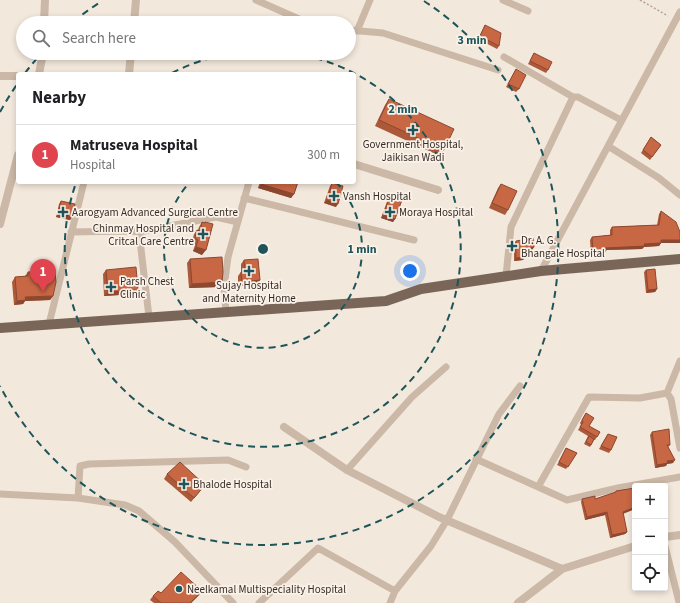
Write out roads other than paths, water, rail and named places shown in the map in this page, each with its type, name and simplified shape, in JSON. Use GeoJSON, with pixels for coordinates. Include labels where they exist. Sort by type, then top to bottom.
{"type":"FeatureCollection","features":[{"type":"Feature","properties":{"kind":"main road"},"geometry":{"type":"LineString","coordinates":[[0,328],[386,301],[421,289],[541,271],[680,259]]}},
{"type":"Feature","properties":{"kind":"street"},"geometry":{"type":"LineString","coordinates":[[44,16],[45,0]]}},
{"type":"Feature","properties":{"kind":"street"},"geometry":{"type":"LineString","coordinates":[[135,16],[136,0]]}},
{"type":"Feature","properties":{"kind":"street"},"geometry":{"type":"LineString","coordinates":[[256,0],[292,16]]}},
{"type":"Feature","properties":{"kind":"street"},"geometry":{"type":"LineString","coordinates":[[370,0],[357,30],[383,33],[498,70]]}},
{"type":"Feature","properties":{"kind":"street"},"geometry":{"type":"LineString","coordinates":[[503,0],[528,10]]}},
{"type":"Feature","properties":{"kind":"street"},"geometry":{"type":"LineString","coordinates":[[541,271],[680,12]]}},
{"type":"Feature","properties":{"kind":"street"},"geometry":{"type":"LineString","coordinates":[[504,57],[573,97],[578,97],[621,120]]}},
{"type":"Feature","properties":{"kind":"street"},"geometry":{"type":"LineString","coordinates":[[39,72],[42,60]]}},
{"type":"Feature","properties":{"kind":"street"},"geometry":{"type":"LineString","coordinates":[[129,72],[130,60]]}},
{"type":"Feature","properties":{"kind":"street"},"geometry":{"type":"LineString","coordinates":[[0,76],[16,76]]}},
{"type":"Feature","properties":{"kind":"street"},"geometry":{"type":"LineString","coordinates":[[506,276],[511,227],[573,97]]}},
{"type":"Feature","properties":{"kind":"street"},"geometry":{"type":"LineString","coordinates":[[608,146],[659,178],[680,195]]}},
{"type":"Feature","properties":{"kind":"street"},"geometry":{"type":"LineString","coordinates":[[0,224],[16,162]]}},
{"type":"Feature","properties":{"kind":"street"},"geometry":{"type":"LineString","coordinates":[[356,165],[438,190]]}},
{"type":"Feature","properties":{"kind":"street"},"geometry":{"type":"LineString","coordinates":[[50,324],[83,184]]}},
{"type":"Feature","properties":{"kind":"street"},"geometry":{"type":"LineString","coordinates":[[226,312],[224,287],[228,257],[248,184]]}},
{"type":"Feature","properties":{"kind":"street"},"geometry":{"type":"LineString","coordinates":[[244,198],[414,240]]}},
{"type":"Feature","properties":{"kind":"street"},"geometry":{"type":"LineString","coordinates":[[71,232],[139,232],[216,217],[238,222]]}},
{"type":"Feature","properties":{"kind":"street"},"geometry":{"type":"LineString","coordinates":[[139,232],[149,317]]}},
{"type":"Feature","properties":{"kind":"street"},"geometry":{"type":"LineString","coordinates":[[667,393],[680,361]]}},
{"type":"Feature","properties":{"kind":"street"},"geometry":{"type":"LineString","coordinates":[[346,470],[412,397],[446,367]]}},
{"type":"Feature","properties":{"kind":"street"},"geometry":{"type":"LineString","coordinates":[[390,603],[395,591],[431,546],[447,520],[499,414],[520,386]]}},
{"type":"Feature","properties":{"kind":"street"},"geometry":{"type":"LineString","coordinates":[[667,393],[671,400],[680,448]]}},
{"type":"Feature","properties":{"kind":"street"},"geometry":{"type":"LineString","coordinates":[[538,487],[589,397],[640,398],[667,393]]}},
{"type":"Feature","properties":{"kind":"street"},"geometry":{"type":"LineString","coordinates":[[284,427],[346,470],[447,520],[562,569]]}},
{"type":"Feature","properties":{"kind":"street"},"geometry":{"type":"LineString","coordinates":[[476,459],[567,500],[618,488],[632,486]]}},
{"type":"Feature","properties":{"kind":"street"},"geometry":{"type":"LineString","coordinates":[[78,498],[80,466],[89,464],[228,460],[246,467]]}},
{"type":"Feature","properties":{"kind":"street"},"geometry":{"type":"LineString","coordinates":[[656,483],[680,477]]}},
{"type":"Feature","properties":{"kind":"street"},"geometry":{"type":"LineString","coordinates":[[0,494],[78,498],[125,505],[139,511],[175,542],[233,603]]}},
{"type":"Feature","properties":{"kind":"street"},"geometry":{"type":"LineString","coordinates":[[668,537],[680,535]]}},
{"type":"Feature","properties":{"kind":"street"},"geometry":{"type":"LineString","coordinates":[[518,603],[562,569],[632,547]]}},
{"type":"Feature","properties":{"kind":"street"},"geometry":{"type":"LineString","coordinates":[[259,603],[318,548],[395,591]]}},
{"type":"Feature","properties":{"kind":"street"},"geometry":{"type":"LineString","coordinates":[[667,555],[678,602],[680,602]]}},
{"type":"Feature","properties":{"kind":"place","name":"Government Hospital, Jaikisan Wadi"},"geometry":{"type":"Point","coordinates":[413,130]}},
{"type":"Feature","properties":{"kind":"place","name":"Vansh Hospital"},"geometry":{"type":"Point","coordinates":[334,196]}},
{"type":"Feature","properties":{"kind":"place","name":"Aarogyam Advanced Surgical Centre"},"geometry":{"type":"Point","coordinates":[63,212]}},
{"type":"Feature","properties":{"kind":"place","name":"Moraya Hospital"},"geometry":{"type":"Point","coordinates":[390,212]}},
{"type":"Feature","properties":{"kind":"place","name":"Chinmay Hospital and Critcal Care Centre"},"geometry":{"type":"Point","coordinates":[203,234]}},
{"type":"Feature","properties":{"kind":"place","name":"Dr. A. G. Bhangale Hospital"},"geometry":{"type":"Point","coordinates":[512,246]}},
{"type":"Feature","properties":{"kind":"place","name":"Sujay Hospital and Maternity Home"},"geometry":{"type":"Point","coordinates":[249,271]}},
{"type":"Feature","properties":{"kind":"place","name":"Parsh Chest Clinic"},"geometry":{"type":"Point","coordinates":[111,287]}},
{"type":"Feature","properties":{"kind":"place","name":"Matruseva Hospital"},"geometry":{"type":"Point","coordinates":[43,292]}},
{"type":"Feature","properties":{"kind":"place","name":"Bhalode Hospital"},"geometry":{"type":"Point","coordinates":[184,484]}},
{"type":"Feature","properties":{"kind":"place","name":"Neelkamal Multispeciality Hospital"},"geometry":{"type":"Point","coordinates":[179,589]}}]}
